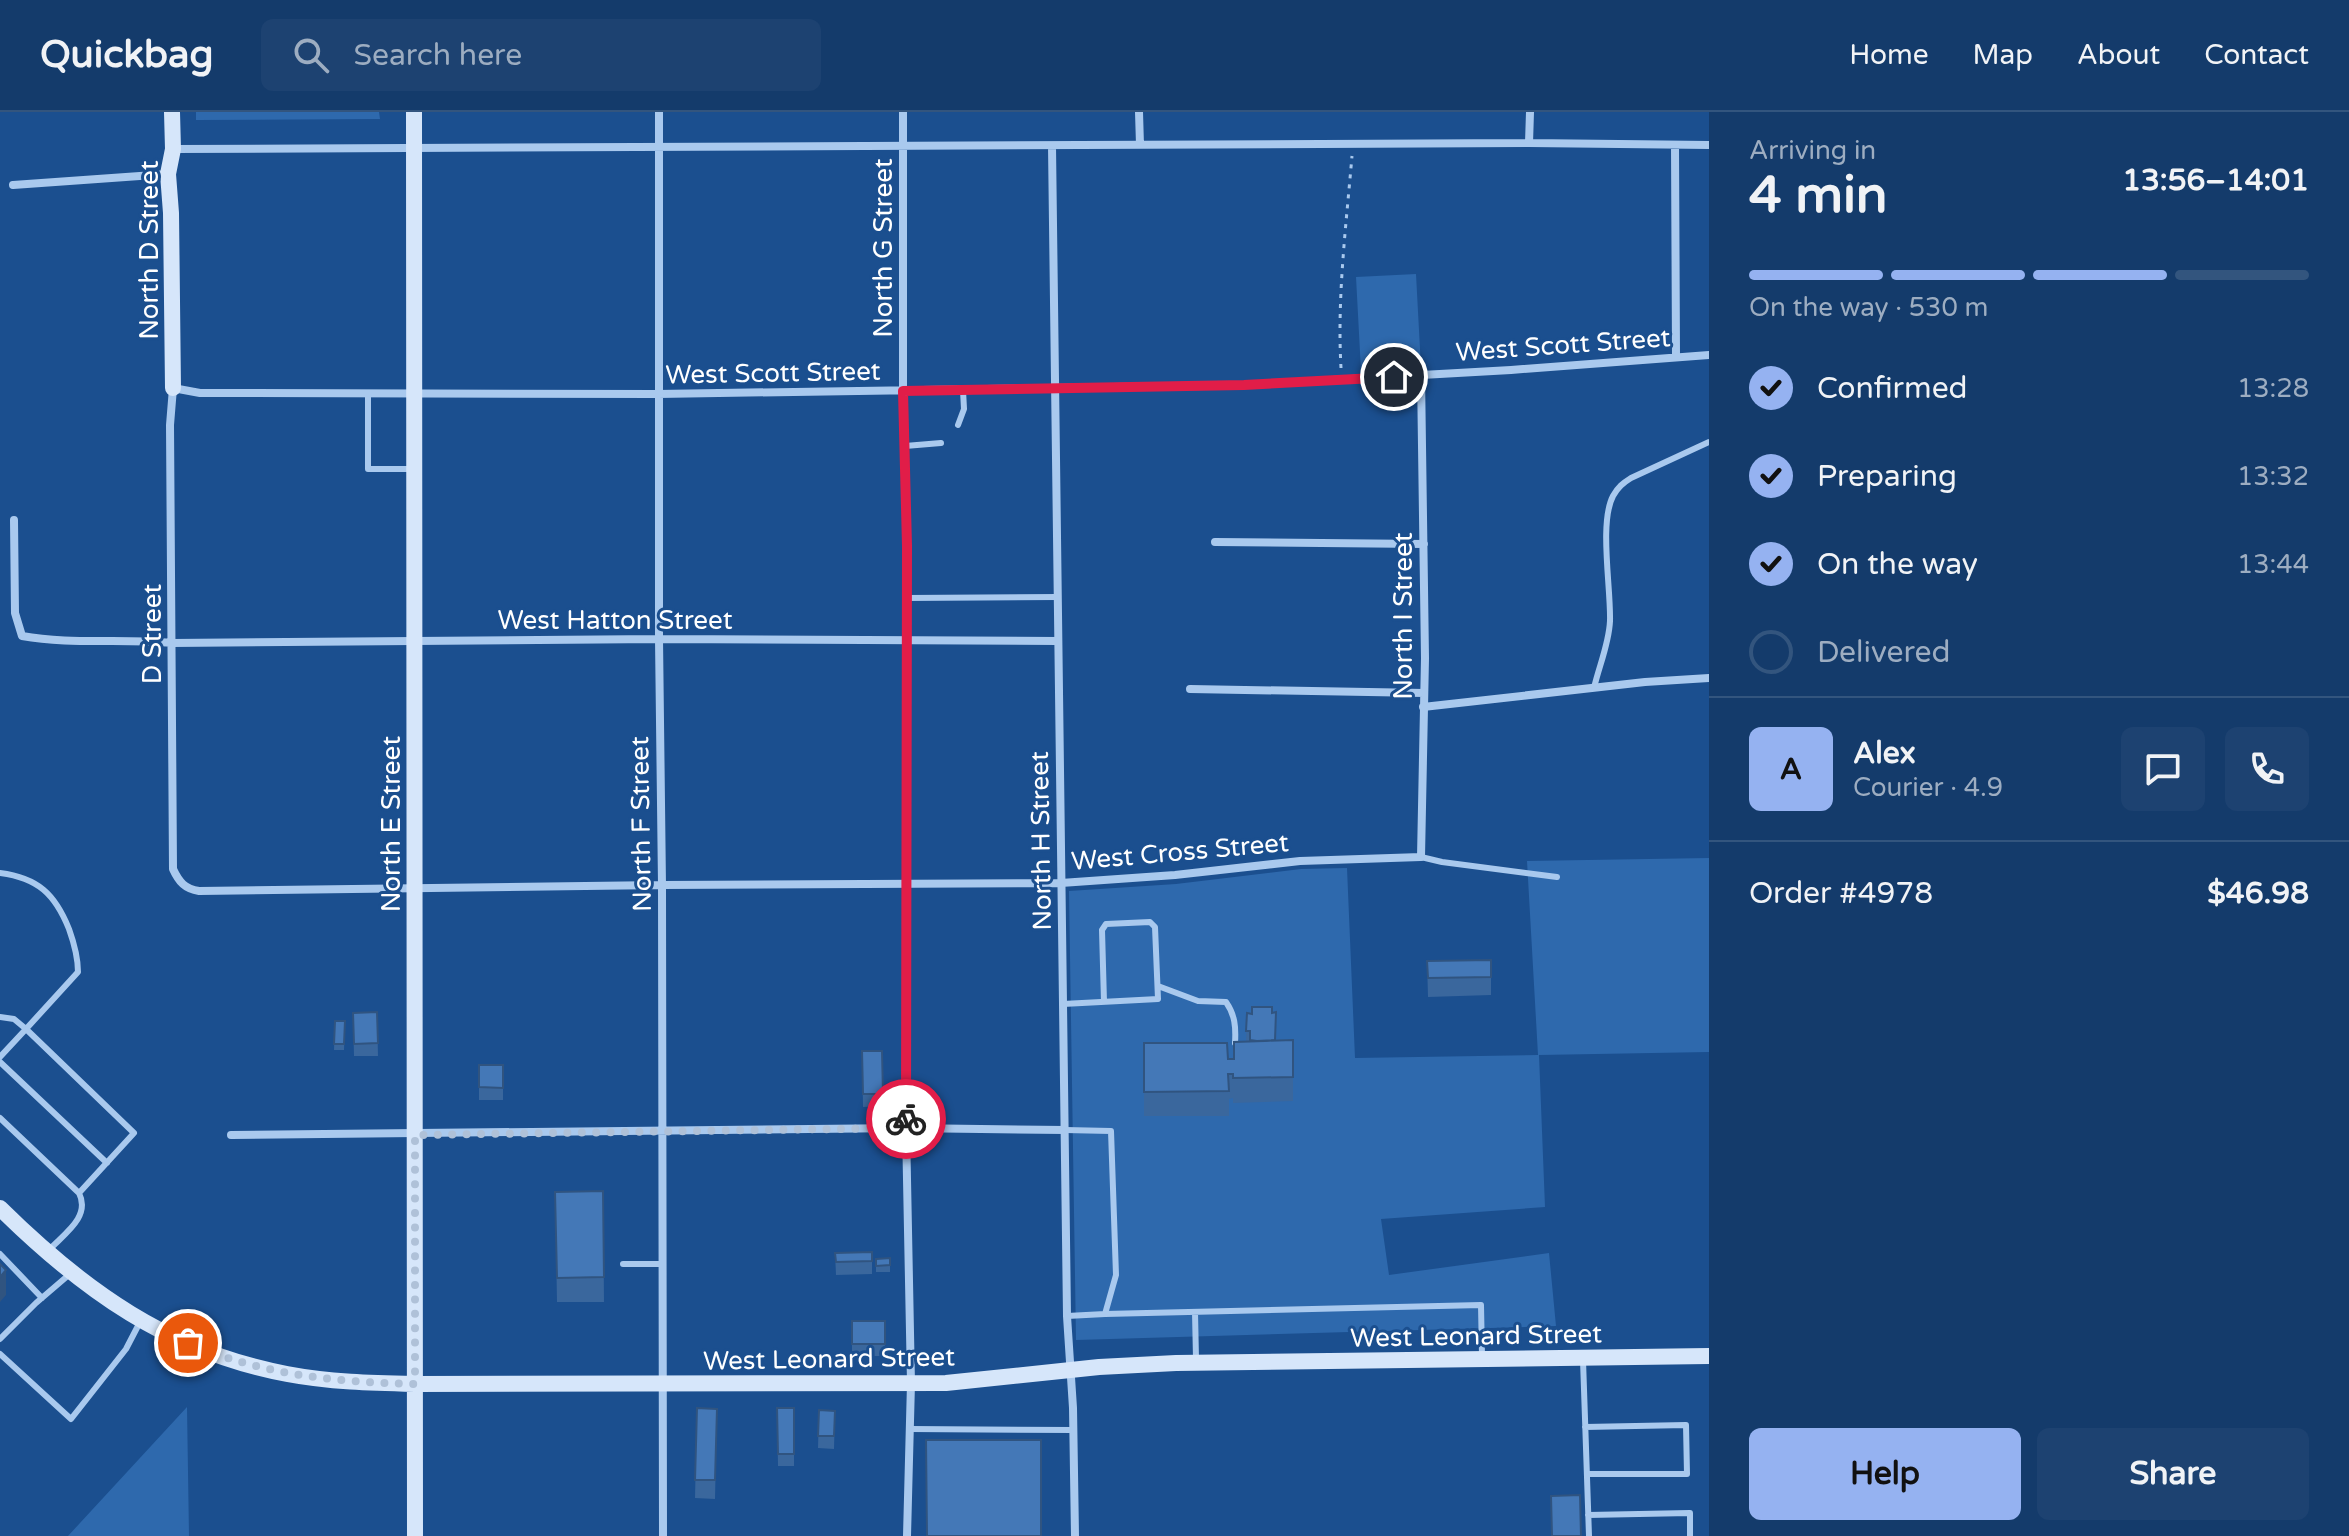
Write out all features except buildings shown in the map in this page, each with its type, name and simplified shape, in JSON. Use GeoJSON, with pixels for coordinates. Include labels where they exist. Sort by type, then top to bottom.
{"type":"FeatureCollection","features":[{"type":"Feature","properties":{"kind":"street","name":"North D Street"},"geometry":{"type":"LineString","coordinates":[[172,112],[173,149],[168,174],[173,388]]}},
{"type":"Feature","properties":{"kind":"street","name":"North E Street"},"geometry":{"type":"LineString","coordinates":[[414,112],[415,1536]]}},
{"type":"Feature","properties":{"kind":"street","name":"North F Street"},"geometry":{"type":"LineString","coordinates":[[659,112],[663,1536]]}},
{"type":"Feature","properties":{"kind":"street","name":"North G Street"},"geometry":{"type":"LineString","coordinates":[[903,112],[907,598],[906,1128],[911,1383],[907,1536]]}},
{"type":"Feature","properties":{"kind":"street"},"geometry":{"type":"LineString","coordinates":[[1139,112],[1140,145]]}},
{"type":"Feature","properties":{"kind":"street"},"geometry":{"type":"LineString","coordinates":[[1529,143],[1530,112]]}},
{"type":"Feature","properties":{"kind":"street"},"geometry":{"type":"LineString","coordinates":[[173,149],[1529,143],[1709,145]]}},
{"type":"Feature","properties":{"kind":"street"},"geometry":{"type":"LineString","coordinates":[[1675,145],[1676,356]]}},
{"type":"Feature","properties":{"kind":"street","name":"North H Street"},"geometry":{"type":"LineString","coordinates":[[1052,146],[1067,1316],[1074,1430],[1075,1536]]}},
{"type":"Feature","properties":{"kind":"street"},"geometry":{"type":"LineString","coordinates":[[13,185],[168,174]]}},
{"type":"Feature","properties":{"kind":"street","name":"West Scott Street"},"geometry":{"type":"LineString","coordinates":[[173,388],[200,393],[414,395],[1244,385],[1709,355]]}},
{"type":"Feature","properties":{"kind":"street","name":"North I Street"},"geometry":{"type":"LineString","coordinates":[[1421,375],[1424,544],[1421,857]]}},
{"type":"Feature","properties":{"kind":"street","name":"D Street"},"geometry":{"type":"LineString","coordinates":[[173,388],[170,425],[173,869],[178,880]]}},
{"type":"Feature","properties":{"kind":"street","name":"West Hatton Street"},"geometry":{"type":"LineString","coordinates":[[14,520],[15,613],[22,636],[42,639],[172,643],[659,639],[1058,641]]}},
{"type":"Feature","properties":{"kind":"street"},"geometry":{"type":"LineString","coordinates":[[1215,542],[1424,544]]}},
{"type":"Feature","properties":{"kind":"street"},"geometry":{"type":"LineString","coordinates":[[1423,707],[1709,678]]}},
{"type":"Feature","properties":{"kind":"street"},"geometry":{"type":"LineString","coordinates":[[1190,689],[1424,693]]}},
{"type":"Feature","properties":{"kind":"street","name":"West Cross Street"},"geometry":{"type":"LineString","coordinates":[[178,880],[184,887],[199,891],[1061,883],[1175,875],[1300,861],[1421,857]]}},
{"type":"Feature","properties":{"kind":"street"},"geometry":{"type":"LineString","coordinates":[[231,1135],[906,1128],[1065,1130]]}},
{"type":"Feature","properties":{"kind":"street","name":"West Leonard Street"},"geometry":{"type":"LineString","coordinates":[[0,1208],[71,1273],[141,1320],[206,1351],[273,1371],[327,1380],[415,1384],[911,1383],[976,1381],[1099,1367],[1196,1363],[1709,1356]]}},
{"type":"Feature","properties":{"kind":"lane"},"geometry":{"type":"LineString","coordinates":[[958,425],[964,409],[963,390]]}},
{"type":"Feature","properties":{"kind":"lane"},"geometry":{"type":"LineString","coordinates":[[368,395],[368,469],[414,469]]}},
{"type":"Feature","properties":{"kind":"lane"},"geometry":{"type":"LineString","coordinates":[[1594,688],[1610,624],[1607,523],[1612,498],[1620,485],[1631,478],[1709,442]]}},
{"type":"Feature","properties":{"kind":"lane"},"geometry":{"type":"LineString","coordinates":[[905,446],[941,443]]}},
{"type":"Feature","properties":{"kind":"lane"},"geometry":{"type":"LineString","coordinates":[[907,598],[1058,597]]}},
{"type":"Feature","properties":{"kind":"lane"},"geometry":{"type":"LineString","coordinates":[[1421,857],[1557,877]]}},
{"type":"Feature","properties":{"kind":"lane"},"geometry":{"type":"LineString","coordinates":[[0,873],[35,883],[58,904],[78,963],[78,972],[0,1060],[107,1163]]}},
{"type":"Feature","properties":{"kind":"lane"},"geometry":{"type":"LineString","coordinates":[[1063,1004],[1104,1002],[1158,999],[1155,927],[1150,922],[1106,924],[1102,930],[1104,1002]]}},
{"type":"Feature","properties":{"kind":"lane"},"geometry":{"type":"LineString","coordinates":[[1158,986],[1198,1001],[1226,1002],[1236,1025],[1235,1043]]}},
{"type":"Feature","properties":{"kind":"lane"},"geometry":{"type":"LineString","coordinates":[[0,1017],[14,1019],[26,1029],[134,1133],[79,1193]]}},
{"type":"Feature","properties":{"kind":"lane"},"geometry":{"type":"LineString","coordinates":[[0,1118],[79,1193],[83,1202],[83,1210],[76,1222],[46,1252]]}},
{"type":"Feature","properties":{"kind":"lane"},"geometry":{"type":"LineString","coordinates":[[1065,1130],[1111,1131],[1116,1275],[1105,1314]]}},
{"type":"Feature","properties":{"kind":"lane"},"geometry":{"type":"LineString","coordinates":[[0,1254],[42,1298]]}},
{"type":"Feature","properties":{"kind":"lane"},"geometry":{"type":"LineString","coordinates":[[623,1264],[663,1264]]}},
{"type":"Feature","properties":{"kind":"lane"},"geometry":{"type":"LineString","coordinates":[[0,1339],[71,1273]]}},
{"type":"Feature","properties":{"kind":"lane"},"geometry":{"type":"LineString","coordinates":[[1067,1316],[1481,1305],[1482,1360]]}},
{"type":"Feature","properties":{"kind":"lane"},"geometry":{"type":"LineString","coordinates":[[1195,1312],[1196,1363]]}},
{"type":"Feature","properties":{"kind":"lane"},"geometry":{"type":"LineString","coordinates":[[0,1354],[71,1419],[126,1349],[141,1320]]}},
{"type":"Feature","properties":{"kind":"lane"},"geometry":{"type":"LineString","coordinates":[[1582,1359],[1589,1536]]}},
{"type":"Feature","properties":{"kind":"lane"},"geometry":{"type":"LineString","coordinates":[[1585,1427],[1686,1425],[1687,1474],[1588,1474]]}},
{"type":"Feature","properties":{"kind":"lane"},"geometry":{"type":"LineString","coordinates":[[910,1429],[1074,1430]]}},
{"type":"Feature","properties":{"kind":"lane"},"geometry":{"type":"LineString","coordinates":[[1588,1515],[1690,1513],[1690,1536]]}},
{"type":"Feature","properties":{"kind":"path"},"geometry":{"type":"LineString","coordinates":[[1341,380],[1341,277],[1352,145]]}},
{"type":"Feature","properties":{"kind":"shaded area"},"geometry":{"type":"Polygon","coordinates":[[[196,112],[379,112],[380,119],[196,120],[196,112]]]}},
{"type":"Feature","properties":{"kind":"shaded area"},"geometry":{"type":"Polygon","coordinates":[[[1416,274],[1421,368],[1361,371],[1356,277],[1416,274]]]}},
{"type":"Feature","properties":{"kind":"shaded area"},"geometry":{"type":"Polygon","coordinates":[[[1709,858],[1709,1052],[1539,1055],[1545,1207],[1381,1219],[1389,1275],[1549,1253],[1556,1326],[1076,1340],[1069,891],[1176,884],[1301,869],[1347,868],[1355,1058],[1538,1055],[1527,861],[1709,858]]]}},
{"type":"Feature","properties":{"kind":"shaded area"},"geometry":{"type":"Polygon","coordinates":[[[187,1407],[189,1536],[68,1536],[187,1407]]]}},
{"type":"Feature","properties":{"kind":"way so far"},"geometry":{"type":"LineString","coordinates":[[188,1343],[246,1364],[286,1374],[363,1383],[415,1384],[415,1135],[906,1128],[906,1119]]}},
{"type":"Feature","properties":{"kind":"route"},"geometry":{"type":"LineString","coordinates":[[906,1119],[907,546],[903,391],[1244,385],[1394,377]]}}]}
